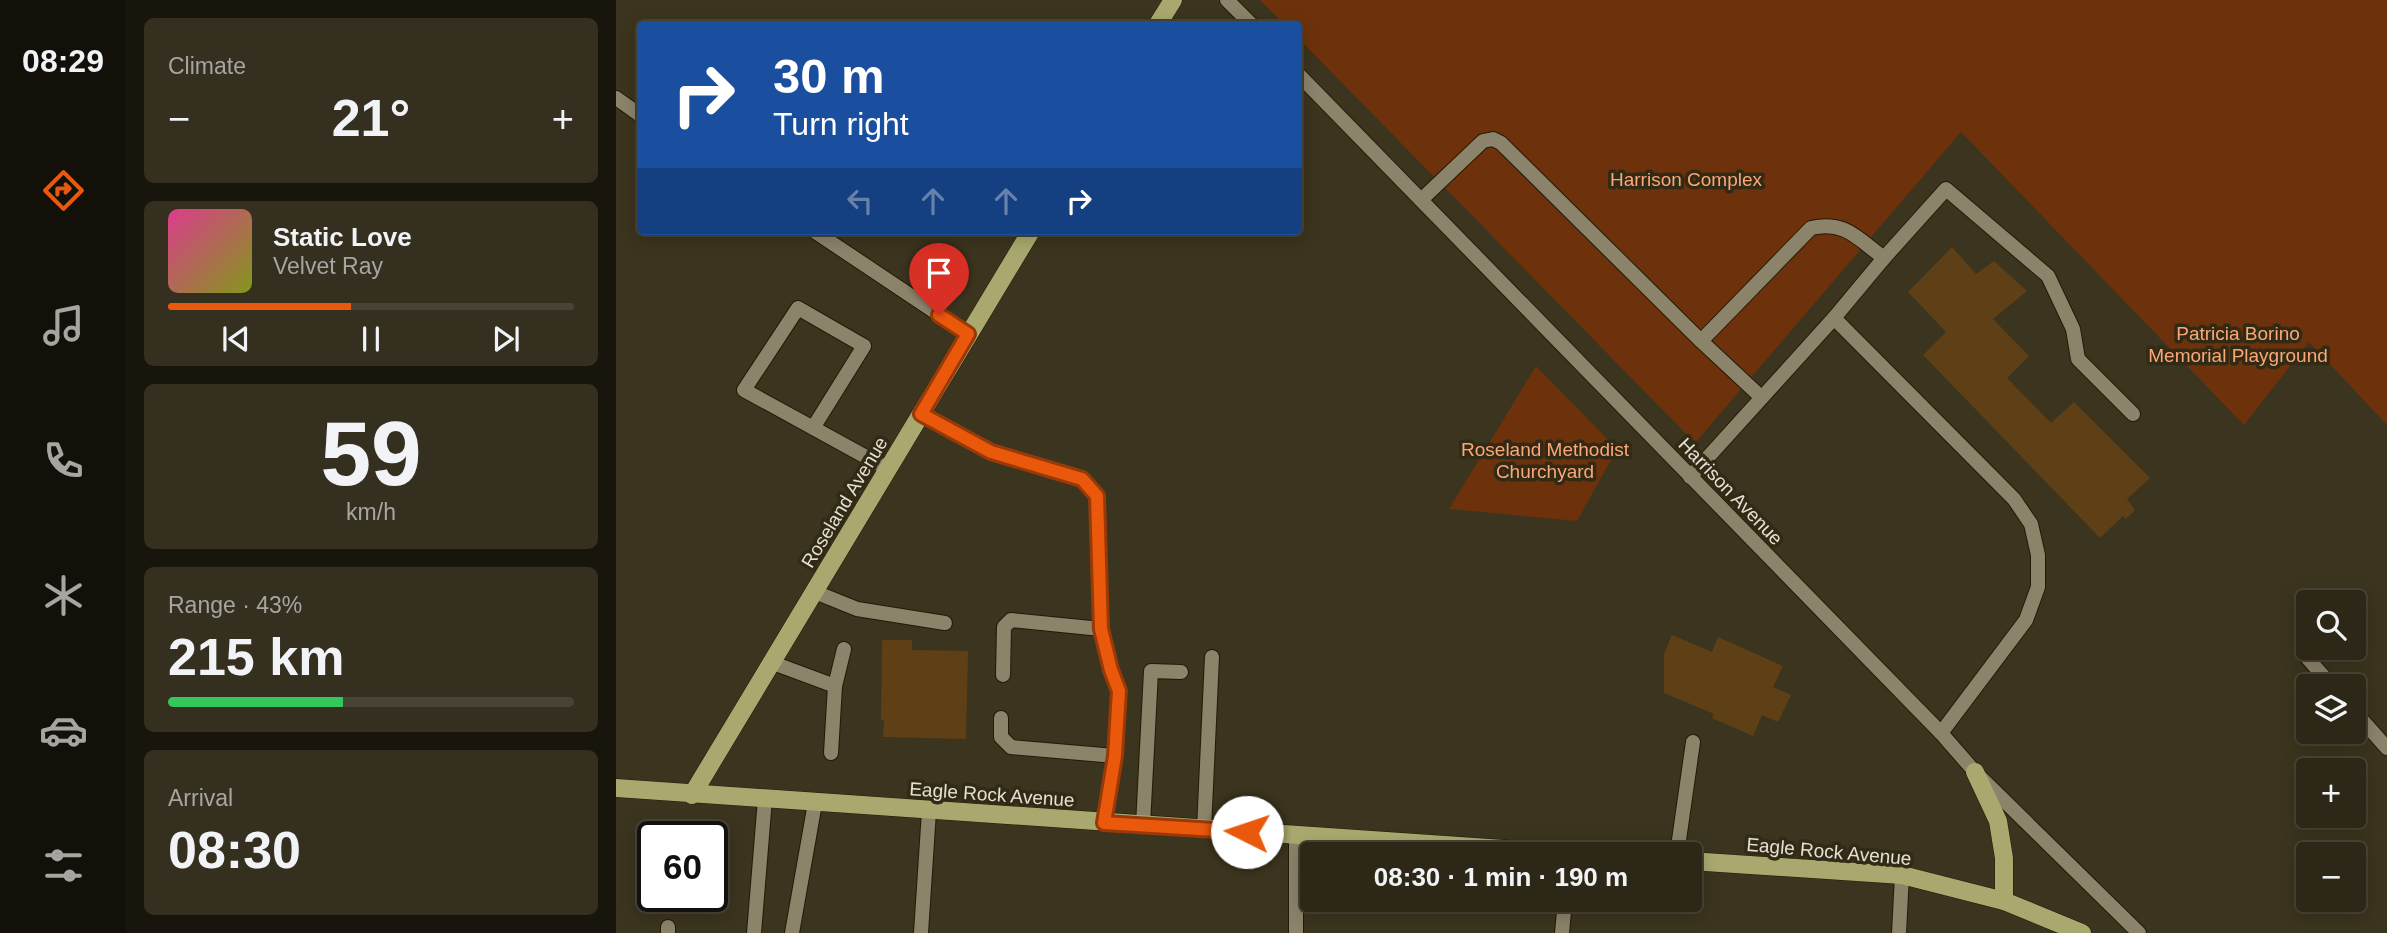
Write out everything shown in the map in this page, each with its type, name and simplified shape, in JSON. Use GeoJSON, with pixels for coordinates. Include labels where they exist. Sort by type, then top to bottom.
{"type":"FeatureCollection","features":[{"type":"Feature","properties":{"kind":"main road"},"geometry":{"type":"LineString","coordinates":[[1160,21],[1173,0]]}},
{"type":"Feature","properties":{"kind":"main road","name":"Roseland Avenue"},"geometry":{"type":"LineString","coordinates":[[692,794],[1029,235]]}},
{"type":"Feature","properties":{"kind":"main road"},"geometry":{"type":"LineString","coordinates":[[1975,772],[1998,821],[2004,858],[2004,901]]}},
{"type":"Feature","properties":{"kind":"main road","name":"Eagle Rock Avenue"},"geometry":{"type":"LineString","coordinates":[[616,788],[1388,842]]}},
{"type":"Feature","properties":{"kind":"main road","name":"Eagle Rock Avenue"},"geometry":{"type":"LineString","coordinates":[[1702,863],[1902,875],[2004,901],[2082,933]]}},
{"type":"Feature","properties":{"kind":"street"},"geometry":{"type":"LineString","coordinates":[[1227,0],[1248,21]]}},
{"type":"Feature","properties":{"kind":"street","name":"Harrison Avenue"},"geometry":{"type":"LineString","coordinates":[[1302,78],[1941,733],[1975,772],[2139,933]]}},
{"type":"Feature","properties":{"kind":"street"},"geometry":{"type":"LineString","coordinates":[[616,98],[637,113]]}},
{"type":"Feature","properties":{"kind":"street"},"geometry":{"type":"LineString","coordinates":[[1421,200],[1483,141],[1493,139],[1502,143],[1761,397]]}},
{"type":"Feature","properties":{"kind":"street"},"geometry":{"type":"LineString","coordinates":[[1690,477],[1946,189],[2048,276],[2073,329],[2078,359],[2133,414]]}},
{"type":"Feature","properties":{"kind":"street"},"geometry":{"type":"LineString","coordinates":[[1701,341],[1811,228],[1825,224],[1840,226],[1884,258]]}},
{"type":"Feature","properties":{"kind":"street"},"geometry":{"type":"LineString","coordinates":[[820,235],[968,334]]}},
{"type":"Feature","properties":{"kind":"street"},"geometry":{"type":"LineString","coordinates":[[813,428],[864,346],[798,308],[744,390],[813,428],[888,469]]}},
{"type":"Feature","properties":{"kind":"street"},"geometry":{"type":"LineString","coordinates":[[1834,318],[2014,499],[2031,524],[2038,555],[2038,587],[2026,620],[1941,733]]}},
{"type":"Feature","properties":{"kind":"street"},"geometry":{"type":"LineString","coordinates":[[921,414],[991,452],[1082,479],[1097,496],[1101,629],[1119,691],[1115,756],[1104,823]]}},
{"type":"Feature","properties":{"kind":"street"},"geometry":{"type":"LineString","coordinates":[[815,592],[857,609],[946,623]]}},
{"type":"Feature","properties":{"kind":"street"},"geometry":{"type":"LineString","coordinates":[[1003,675],[1004,627],[1012,620],[1101,629]]}},
{"type":"Feature","properties":{"kind":"street"},"geometry":{"type":"LineString","coordinates":[[831,753],[835,687],[844,649]]}},
{"type":"Feature","properties":{"kind":"street"},"geometry":{"type":"LineString","coordinates":[[1204,829],[1212,656]]}},
{"type":"Feature","properties":{"kind":"street"},"geometry":{"type":"LineString","coordinates":[[2309,660],[2322,674]]}},
{"type":"Feature","properties":{"kind":"street"},"geometry":{"type":"LineString","coordinates":[[773,663],[835,687]]}},
{"type":"Feature","properties":{"kind":"street"},"geometry":{"type":"LineString","coordinates":[[1143,825],[1151,671],[1181,672]]}},
{"type":"Feature","properties":{"kind":"street"},"geometry":{"type":"LineString","coordinates":[[1001,718],[1001,737],[1011,747],[1115,756]]}},
{"type":"Feature","properties":{"kind":"street"},"geometry":{"type":"LineString","coordinates":[[2366,724],[2387,748]]}},
{"type":"Feature","properties":{"kind":"street"},"geometry":{"type":"LineString","coordinates":[[1679,842],[1693,742]]}},
{"type":"Feature","properties":{"kind":"street"},"geometry":{"type":"LineString","coordinates":[[754,933],[765,799]]}},
{"type":"Feature","properties":{"kind":"street"},"geometry":{"type":"LineString","coordinates":[[792,933],[815,803]]}},
{"type":"Feature","properties":{"kind":"street"},"geometry":{"type":"LineString","coordinates":[[921,933],[929,811]]}},
{"type":"Feature","properties":{"kind":"street"},"geometry":{"type":"LineString","coordinates":[[1296,836],[1296,933]]}},
{"type":"Feature","properties":{"kind":"street"},"geometry":{"type":"LineString","coordinates":[[1899,933],[1902,875]]}},
{"type":"Feature","properties":{"kind":"street"},"geometry":{"type":"LineString","coordinates":[[1562,933],[1564,912]]}},
{"type":"Feature","properties":{"kind":"green space","name":"Harrison Complex"},"geometry":{"type":"Polygon","coordinates":[[[1260,0],[2387,0],[2387,425],[2309,342],[2244,425],[1961,132],[1695,443],[1302,42],[1302,21],[1281,21],[1260,0]]]}},
{"type":"Feature","properties":{"kind":"green space","name":"Roseland Methodist Churchyard"},"geometry":{"type":"Polygon","coordinates":[[[1536,366],[1617,449],[1577,521],[1449,509],[1536,366]]]}},
{"type":"Feature","properties":{"kind":"building"},"geometry":{"type":"Polygon","coordinates":[[[1952,247],[1976,274],[1994,261],[2027,291],[1993,319],[2029,356],[2007,378],[2051,423],[2074,402],[2150,478],[2127,499],[2135,510],[2126,519],[2123,516],[2100,538],[1923,355],[1946,332],[1908,292],[1952,247]]]}},
{"type":"Feature","properties":{"kind":"building"},"geometry":{"type":"Polygon","coordinates":[[[1672,635],[1712,652],[1718,637],[1783,666],[1773,687],[1791,695],[1778,722],[1762,715],[1753,736],[1712,718],[1714,714],[1664,693],[1664,654],[1672,635]]]}},
{"type":"Feature","properties":{"kind":"building"},"geometry":{"type":"Polygon","coordinates":[[[882,640],[912,640],[912,650],[968,651],[966,739],[883,737],[882,640]]]}},
{"type":"Feature","properties":{"kind":"route"},"geometry":{"type":"LineString","coordinates":[[939,315],[968,334],[921,414],[991,452],[1082,479],[1097,496],[1101,629],[1119,691],[1115,756],[1104,823],[1247,832]]}},
{"type":"Feature","properties":{"kind":"park label","name":"Patricia Borino Memorial Playground"},"geometry":{"type":"Point","coordinates":[2238,344]}}]}
